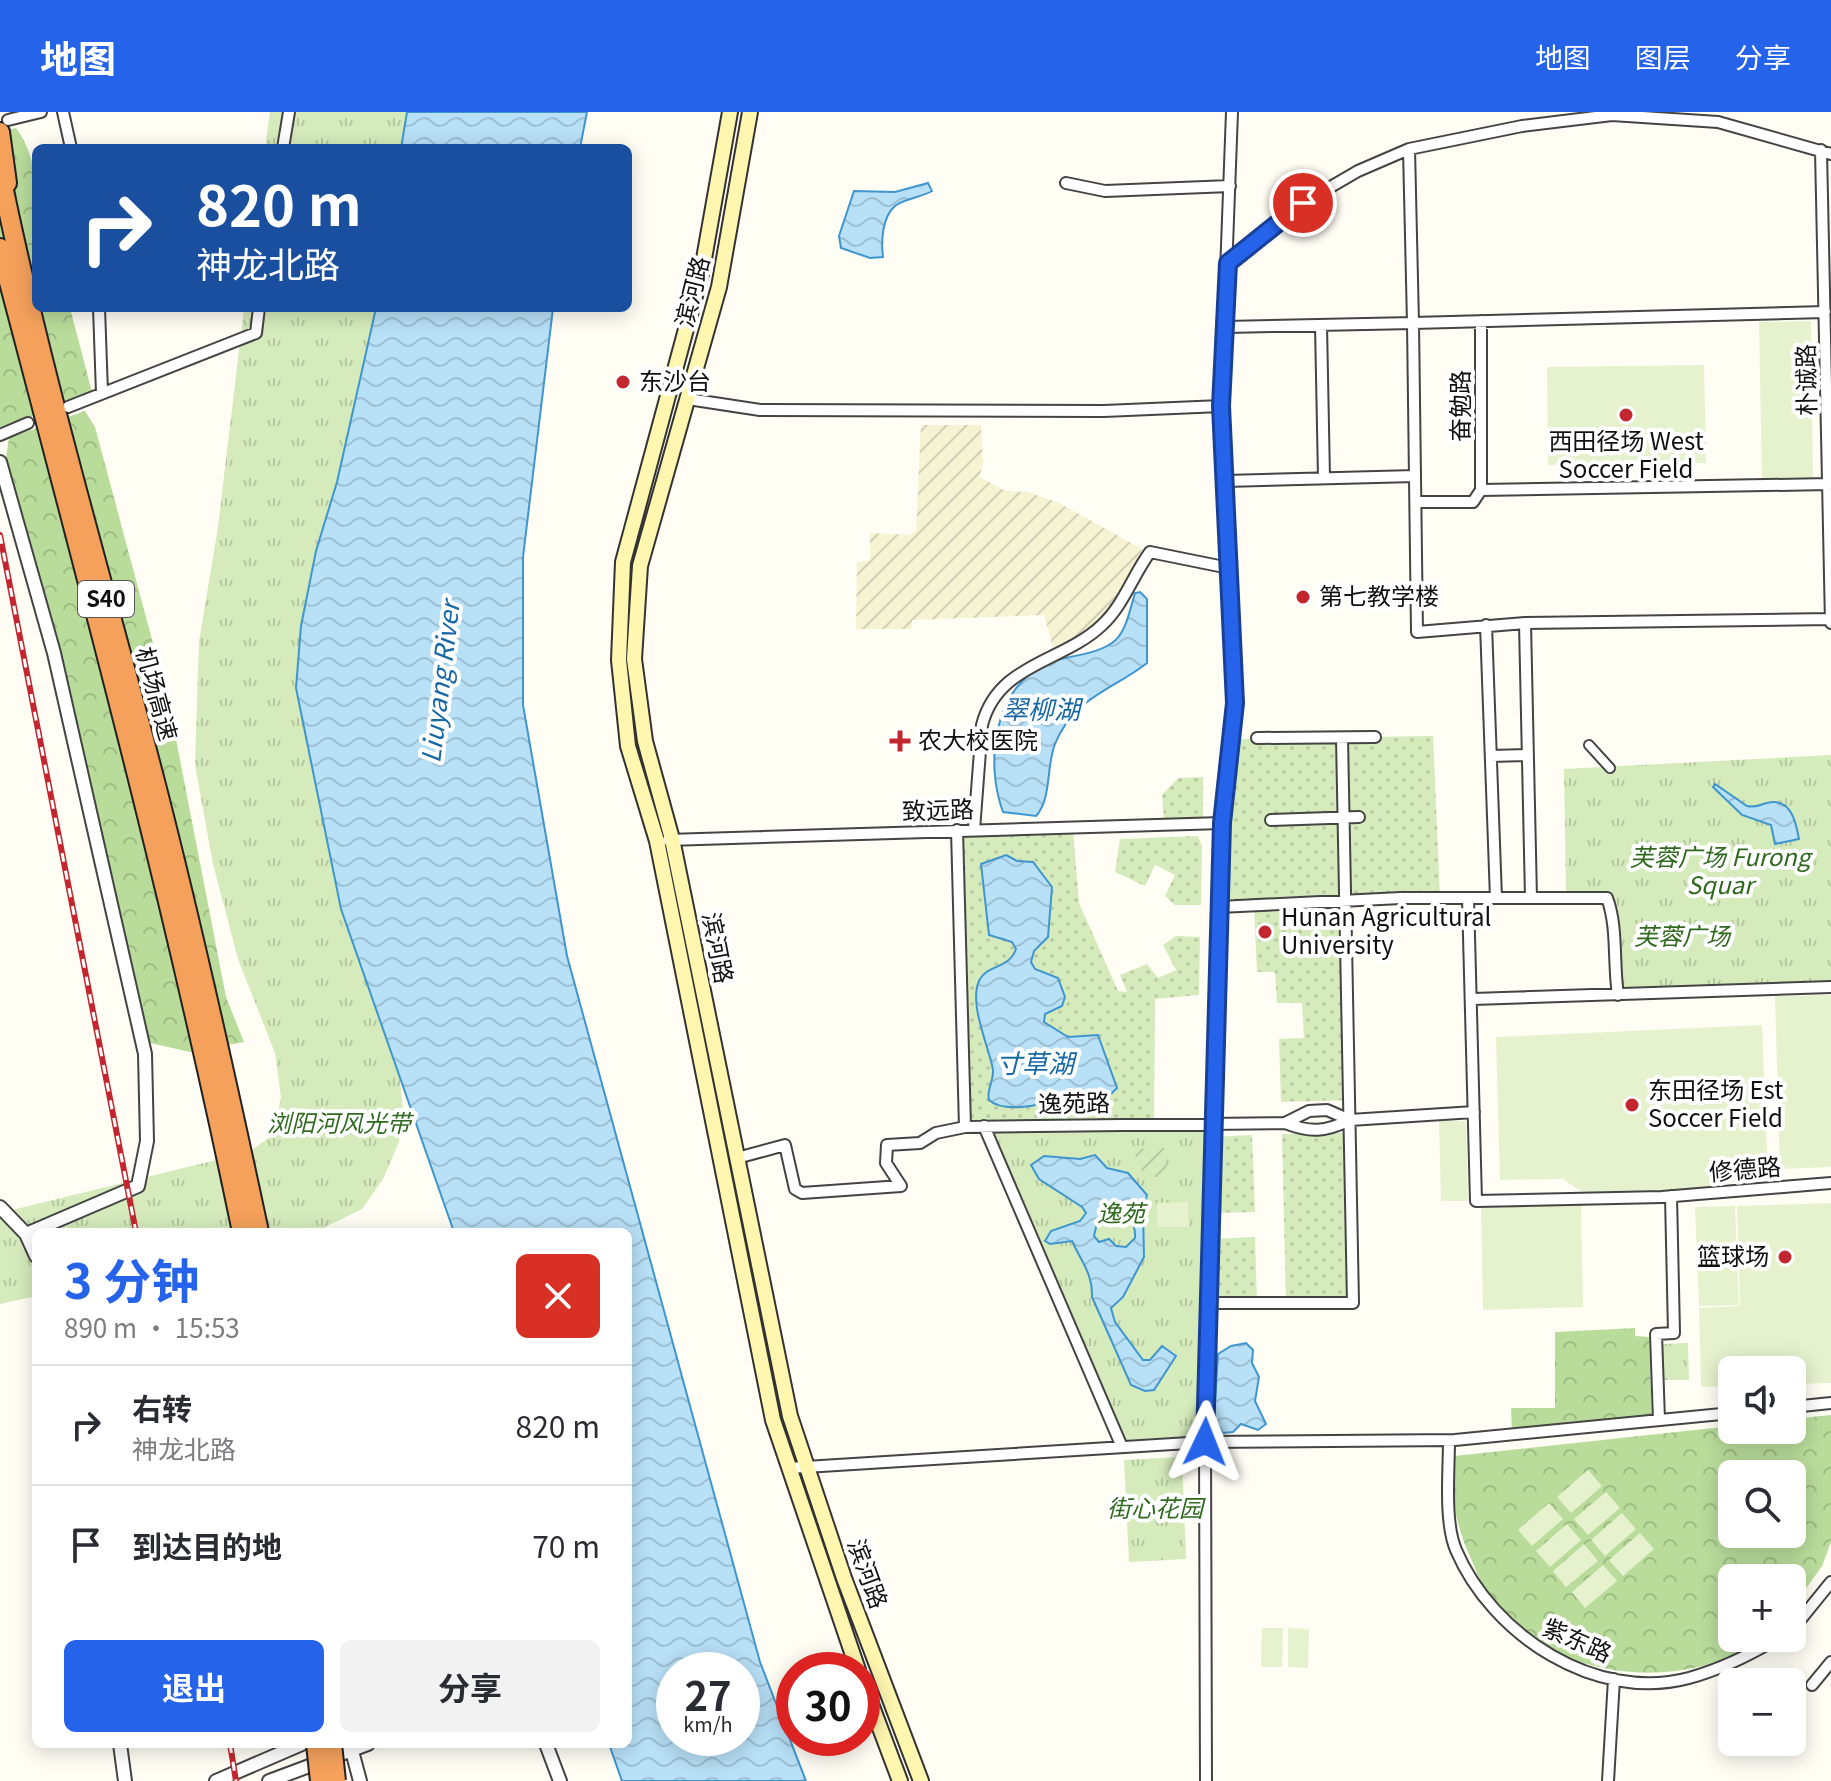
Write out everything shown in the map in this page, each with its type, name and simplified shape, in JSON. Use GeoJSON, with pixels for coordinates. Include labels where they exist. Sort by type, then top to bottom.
{"type":"FeatureCollection","features":[{"type":"Feature","properties":{"kind":"highway"},"geometry":{"type":"LineString","coordinates":[[4,126],[10,221]]}},
{"type":"Feature","properties":{"kind":"highway","name":"机场高速"},"geometry":{"type":"LineString","coordinates":[[0,171],[22,281],[258,1228]]}},
{"type":"Feature","properties":{"kind":"highway","name":"机场高速"},"geometry":{"type":"LineString","coordinates":[[0,248],[207,1027],[241,1228]]}},
{"type":"Feature","properties":{"kind":"highway"},"geometry":{"type":"LineString","coordinates":[[316,1748],[320,1781]]}},
{"type":"Feature","properties":{"kind":"highway"},"geometry":{"type":"LineString","coordinates":[[332,1748],[336,1781]]}},
{"type":"Feature","properties":{"kind":"main road","name":"滨河路"},"geometry":{"type":"LineString","coordinates":[[730,112],[702,270],[623,562],[619,660],[628,746],[657,841],[773,1420],[852,1652]]}},
{"type":"Feature","properties":{"kind":"main road","name":"滨河路"},"geometry":{"type":"LineString","coordinates":[[750,112],[719,287],[640,566],[634,659],[645,741],[672,839],[790,1416],[805,1465],[921,1781]]}},
{"type":"Feature","properties":{"kind":"main road"},"geometry":{"type":"LineString","coordinates":[[880,1728],[900,1781]]}},
{"type":"Feature","properties":{"kind":"street"},"geometry":{"type":"LineString","coordinates":[[63,112],[70,144]]}},
{"type":"Feature","properties":{"kind":"street"},"geometry":{"type":"LineString","coordinates":[[284,144],[289,112]]}},
{"type":"Feature","properties":{"kind":"street"},"geometry":{"type":"LineString","coordinates":[[1206,1781],[1205,1442],[1212,1121],[1222,823],[1235,703],[1221,406],[1232,112]]}},
{"type":"Feature","properties":{"kind":"street"},"geometry":{"type":"LineString","coordinates":[[4,126],[36,113]]}},
{"type":"Feature","properties":{"kind":"street"},"geometry":{"type":"LineString","coordinates":[[1228,263],[1303,203],[1358,171],[1409,149],[1566,116],[1664,116],[1718,122],[1826,152]]}},
{"type":"Feature","properties":{"kind":"street"},"geometry":{"type":"LineString","coordinates":[[1409,149],[1417,632],[1525,623],[1831,621]]}},
{"type":"Feature","properties":{"kind":"street","name":"朴诚路"},"geometry":{"type":"LineString","coordinates":[[1825,312],[1826,152]]}},
{"type":"Feature","properties":{"kind":"street"},"geometry":{"type":"LineString","coordinates":[[1066,183],[1105,191],[1230,186]]}},
{"type":"Feature","properties":{"kind":"street","name":"朴诚路"},"geometry":{"type":"LineString","coordinates":[[1825,312],[1826,306],[1831,621]]}},
{"type":"Feature","properties":{"kind":"street"},"geometry":{"type":"LineString","coordinates":[[99,312],[102,393]]}},
{"type":"Feature","properties":{"kind":"street"},"geometry":{"type":"LineString","coordinates":[[68,407],[256,333],[259,312]]}},
{"type":"Feature","properties":{"kind":"street"},"geometry":{"type":"LineString","coordinates":[[1226,327],[1825,312]]}},
{"type":"Feature","properties":{"kind":"street","name":"奋勉路"},"geometry":{"type":"LineString","coordinates":[[1481,321],[1481,490]]}},
{"type":"Feature","properties":{"kind":"street"},"geometry":{"type":"LineString","coordinates":[[1321,325],[1324,478]]}},
{"type":"Feature","properties":{"kind":"street"},"geometry":{"type":"LineString","coordinates":[[688,399],[760,410],[1104,411],[1221,406]]}},
{"type":"Feature","properties":{"kind":"street"},"geometry":{"type":"LineString","coordinates":[[0,435],[28,423]]}},
{"type":"Feature","properties":{"kind":"street"},"geometry":{"type":"LineString","coordinates":[[0,462],[54,653],[145,1054],[147,1141],[138,1186],[40,1228]]}},
{"type":"Feature","properties":{"kind":"street"},"geometry":{"type":"LineString","coordinates":[[1225,481],[1415,476]]}},
{"type":"Feature","properties":{"kind":"street"},"geometry":{"type":"LineString","coordinates":[[1416,502],[1473,502],[1481,490],[1829,484]]}},
{"type":"Feature","properties":{"kind":"street"},"geometry":{"type":"LineString","coordinates":[[974,830],[982,725],[986,709],[1004,684],[1027,666],[1066,648],[1104,624],[1150,552],[1229,568]]}},
{"type":"Feature","properties":{"kind":"street"},"geometry":{"type":"LineString","coordinates":[[1525,623],[1531,898]]}},
{"type":"Feature","properties":{"kind":"street"},"geometry":{"type":"LineString","coordinates":[[1486,625],[1496,898]]}},
{"type":"Feature","properties":{"kind":"street"},"geometry":{"type":"LineString","coordinates":[[1257,738],[1375,737]]}},
{"type":"Feature","properties":{"kind":"street"},"geometry":{"type":"LineString","coordinates":[[1208,1303],[1353,1303],[1342,738]]}},
{"type":"Feature","properties":{"kind":"street"},"geometry":{"type":"LineString","coordinates":[[1589,745],[1610,768]]}},
{"type":"Feature","properties":{"kind":"street"},"geometry":{"type":"LineString","coordinates":[[1491,756],[1528,755]]}},
{"type":"Feature","properties":{"kind":"street"},"geometry":{"type":"LineString","coordinates":[[1271,820],[1359,817]]}},
{"type":"Feature","properties":{"kind":"street","name":"致远路"},"geometry":{"type":"LineString","coordinates":[[657,841],[1222,823]]}},
{"type":"Feature","properties":{"kind":"street"},"geometry":{"type":"LineString","coordinates":[[957,830],[965,1127]]}},
{"type":"Feature","properties":{"kind":"street"},"geometry":{"type":"LineString","coordinates":[[1219,907],[1468,898],[1607,898],[1612,911],[1613,961],[1618,995]]}},
{"type":"Feature","properties":{"kind":"street"},"geometry":{"type":"LineString","coordinates":[[1468,898],[1474,1112]]}},
{"type":"Feature","properties":{"kind":"street"},"geometry":{"type":"LineString","coordinates":[[1473,999],[1831,987]]}},
{"type":"Feature","properties":{"kind":"street","name":"逸苑路"},"geometry":{"type":"LineString","coordinates":[[737,1158],[785,1145],[795,1189],[802,1193],[901,1186],[886,1163],[887,1145],[920,1143],[936,1133],[965,1127],[1212,1121],[1285,1123],[1309,1111],[1327,1110],[1350,1120],[1474,1112]]}},
{"type":"Feature","properties":{"kind":"street","name":"修德路"},"geometry":{"type":"LineString","coordinates":[[1474,1112],[1476,1201],[1667,1196],[1831,1183]]}},
{"type":"Feature","properties":{"kind":"street"},"geometry":{"type":"LineString","coordinates":[[1285,1123],[1308,1131],[1327,1131],[1350,1120]]}},
{"type":"Feature","properties":{"kind":"street"},"geometry":{"type":"LineString","coordinates":[[984,1126],[1122,1447]]}},
{"type":"Feature","properties":{"kind":"street"},"geometry":{"type":"LineString","coordinates":[[1659,1420],[1656,1334],[1674,1333],[1667,1196]]}},
{"type":"Feature","properties":{"kind":"street"},"geometry":{"type":"LineString","coordinates":[[0,1207],[26,1234],[32,1247]]}},
{"type":"Feature","properties":{"kind":"street"},"geometry":{"type":"LineString","coordinates":[[26,1234],[32,1231]]}},
{"type":"Feature","properties":{"kind":"street"},"geometry":{"type":"LineString","coordinates":[[1806,1406],[1831,1403]]}},
{"type":"Feature","properties":{"kind":"street"},"geometry":{"type":"LineString","coordinates":[[789,1468],[1205,1442],[1449,1441],[1718,1414]]}},
{"type":"Feature","properties":{"kind":"street","name":"紫东路"},"geometry":{"type":"LineString","coordinates":[[1449,1441],[1448,1493],[1455,1548],[1481,1594],[1524,1639],[1573,1667],[1624,1682],[1686,1679],[1755,1652]]}},
{"type":"Feature","properties":{"kind":"street"},"geometry":{"type":"LineString","coordinates":[[1806,1613],[1831,1582]]}},
{"type":"Feature","properties":{"kind":"street"},"geometry":{"type":"LineString","coordinates":[[1812,1685],[1831,1662]]}},
{"type":"Feature","properties":{"kind":"street"},"geometry":{"type":"LineString","coordinates":[[1608,1781],[1614,1679]]}},
{"type":"Feature","properties":{"kind":"street"},"geometry":{"type":"LineString","coordinates":[[121,1748],[125,1781]]}},
{"type":"Feature","properties":{"kind":"street"},"geometry":{"type":"LineString","coordinates":[[216,1781],[293,1748]]}},
{"type":"Feature","properties":{"kind":"street"},"geometry":{"type":"LineString","coordinates":[[269,1781],[359,1748]]}},
{"type":"Feature","properties":{"kind":"street"},"geometry":{"type":"LineString","coordinates":[[548,1748],[560,1781]]}},
{"type":"Feature","properties":{"kind":"street"},"geometry":{"type":"LineString","coordinates":[[352,1751],[360,1781]]}},
{"type":"Feature","properties":{"kind":"shaded area"},"geometry":{"type":"Polygon","coordinates":[[[921,425],[981,425],[983,464],[979,477],[1006,491],[1028,492],[1059,503],[1142,549],[1114,605],[1099,624],[1073,643],[1053,648],[1044,615],[912,620],[912,629],[856,629],[857,562],[870,560],[870,533],[909,535],[916,530],[921,425]]]}},
{"type":"Feature","properties":{"kind":"green space"},"geometry":{"type":"Polygon","coordinates":[[[270,112],[407,112],[402,144],[266,144],[270,112]]]}},
{"type":"Feature","properties":{"kind":"green space"},"geometry":{"type":"Polygon","coordinates":[[[16,128],[32,164],[32,312],[71,312],[92,392],[0,430],[0,131],[16,128]]]}},
{"type":"Feature","properties":{"kind":"green space","name":"浏阳河风光带"},"geometry":{"type":"Polygon","coordinates":[[[244,312],[375,312],[337,482],[316,551],[301,626],[296,688],[341,909],[399,1072],[403,1109],[399,1142],[383,1179],[362,1209],[323,1228],[32,1228],[32,1297],[0,1304],[0,1213],[249,1152],[274,1134],[281,1097],[275,1053],[238,959],[213,864],[195,765],[199,642],[218,527],[244,312]]]}},
{"type":"Feature","properties":{"kind":"green space"},"geometry":{"type":"Polygon","coordinates":[[[1811,321],[1813,480],[1762,481],[1759,322],[1811,321]]]}},
{"type":"Feature","properties":{"kind":"green space","name":"西田径场 West Soccer Field"},"geometry":{"type":"Polygon","coordinates":[[[1704,365],[1706,463],[1548,465],[1547,367],[1704,365]]]}},
{"type":"Feature","properties":{"kind":"green space"},"geometry":{"type":"Polygon","coordinates":[[[85,411],[95,427],[169,703],[226,997],[244,1042],[190,1052],[150,1043],[60,649],[6,458],[9,438],[85,411]]]}},
{"type":"Feature","properties":{"kind":"green space"},"geometry":{"type":"Polygon","coordinates":[[[1433,736],[1440,898],[1347,902],[1349,1100],[1281,1102],[1279,1039],[1304,1038],[1302,1003],[1277,1003],[1275,972],[1257,972],[1254,906],[1219,907],[1231,739],[1433,736]]]}},
{"type":"Feature","properties":{"kind":"green space","name":"芙蓉广场 Furong Squar"},"geometry":{"type":"Polygon","coordinates":[[[1831,755],[1831,987],[1703,992],[1646,987],[1621,989],[1609,942],[1610,894],[1566,895],[1564,769],[1831,755]]]}},
{"type":"Feature","properties":{"kind":"green space"},"geometry":{"type":"Polygon","coordinates":[[[1203,777],[1203,817],[1164,818],[1162,795],[1178,778],[1203,777]]]}},
{"type":"Feature","properties":{"kind":"green space"},"geometry":{"type":"Polygon","coordinates":[[[957,830],[1073,830],[1079,903],[1118,991],[1127,992],[1120,975],[1147,964],[1158,978],[1176,970],[1163,945],[1176,936],[1200,937],[1199,995],[1155,999],[1154,1122],[965,1127],[957,830]]]}},
{"type":"Feature","properties":{"kind":"green space"},"geometry":{"type":"Polygon","coordinates":[[[1198,836],[1202,846],[1201,905],[1175,905],[1165,896],[1175,875],[1155,865],[1145,886],[1115,872],[1120,839],[1198,836]]]}},
{"type":"Feature","properties":{"kind":"green space"},"geometry":{"type":"Polygon","coordinates":[[[1831,995],[1831,1167],[1780,1169],[1775,996],[1831,995]]]}},
{"type":"Feature","properties":{"kind":"green space","name":"东田径场 Est Soccer Field"},"geometry":{"type":"Polygon","coordinates":[[[1762,1025],[1768,1174],[1662,1197],[1592,1199],[1563,1179],[1500,1180],[1496,1037],[1762,1025]]]}},
{"type":"Feature","properties":{"kind":"green space"},"geometry":{"type":"Polygon","coordinates":[[[1439,1121],[1466,1121],[1468,1201],[1441,1201],[1439,1121]]]}},
{"type":"Feature","properties":{"kind":"green space","name":"逸苑"},"geometry":{"type":"Polygon","coordinates":[[[1207,1127],[1201,1436],[1126,1440],[994,1132],[1207,1127]]]}},
{"type":"Feature","properties":{"kind":"green space"},"geometry":{"type":"Polygon","coordinates":[[[1349,1133],[1353,1303],[1286,1303],[1282,1134],[1349,1133]]]}},
{"type":"Feature","properties":{"kind":"green space"},"geometry":{"type":"Polygon","coordinates":[[[1252,1135],[1255,1212],[1210,1213],[1212,1137],[1252,1135]]]}},
{"type":"Feature","properties":{"kind":"green space"},"geometry":{"type":"Polygon","coordinates":[[[1166,1148],[1166,1179],[1145,1175],[1136,1162],[1135,1149],[1166,1148]]]}},
{"type":"Feature","properties":{"kind":"green space"},"geometry":{"type":"Polygon","coordinates":[[[1188,1202],[1189,1227],[1157,1227],[1157,1203],[1188,1202]]]}},
{"type":"Feature","properties":{"kind":"green space"},"geometry":{"type":"Polygon","coordinates":[[[1581,1203],[1583,1307],[1483,1310],[1481,1205],[1581,1203]]]}},
{"type":"Feature","properties":{"kind":"green space","name":"篮球场"},"geometry":{"type":"Polygon","coordinates":[[[1831,1203],[1831,1383],[1806,1384],[1806,1356],[1718,1356],[1718,1386],[1701,1387],[1699,1308],[1740,1306],[1737,1206],[1831,1203]]]}},
{"type":"Feature","properties":{"kind":"green space"},"geometry":{"type":"Polygon","coordinates":[[[1735,1206],[1739,1305],[1699,1306],[1695,1207],[1735,1206]]]}},
{"type":"Feature","properties":{"kind":"green space"},"geometry":{"type":"Polygon","coordinates":[[[1255,1237],[1257,1303],[1208,1303],[1209,1239],[1255,1237]]]}},
{"type":"Feature","properties":{"kind":"green space"},"geometry":{"type":"Polygon","coordinates":[[[1635,1328],[1635,1336],[1649,1337],[1652,1418],[1512,1434],[1511,1408],[1555,1408],[1555,1332],[1635,1328]]]}},
{"type":"Feature","properties":{"kind":"green space"},"geometry":{"type":"Polygon","coordinates":[[[1688,1343],[1689,1380],[1661,1380],[1661,1344],[1688,1343]]]}},
{"type":"Feature","properties":{"kind":"green space"},"geometry":{"type":"Polygon","coordinates":[[[1831,1415],[1831,1542],[1822,1566],[1806,1588],[1806,1564],[1718,1564],[1718,1652],[1738,1652],[1702,1666],[1672,1671],[1642,1673],[1611,1670],[1553,1651],[1527,1635],[1505,1615],[1483,1586],[1457,1517],[1452,1479],[1455,1456],[1718,1428],[1718,1444],[1806,1444],[1806,1418],[1831,1415]]]}},
{"type":"Feature","properties":{"kind":"green space","name":"街心花园"},"geometry":{"type":"Polygon","coordinates":[[[1182,1457],[1186,1559],[1129,1562],[1124,1460],[1182,1457]]]}},
{"type":"Feature","properties":{"kind":"green space"},"geometry":{"type":"Polygon","coordinates":[[[1588,1470],[1602,1486],[1571,1513],[1557,1497],[1588,1470]]]}},
{"type":"Feature","properties":{"kind":"green space"},"geometry":{"type":"Polygon","coordinates":[[[1606,1492],[1620,1508],[1588,1535],[1574,1519],[1606,1492]]]}},
{"type":"Feature","properties":{"kind":"green space"},"geometry":{"type":"Polygon","coordinates":[[[1549,1503],[1563,1519],[1532,1546],[1518,1530],[1549,1503]]]}},
{"type":"Feature","properties":{"kind":"green space"},"geometry":{"type":"Polygon","coordinates":[[[1622,1513],[1636,1529],[1605,1556],[1591,1540],[1622,1513]]]}},
{"type":"Feature","properties":{"kind":"green space"},"geometry":{"type":"Polygon","coordinates":[[[1567,1524],[1581,1540],[1550,1567],[1536,1551],[1567,1524]]]}},
{"type":"Feature","properties":{"kind":"green space"},"geometry":{"type":"Polygon","coordinates":[[[1640,1533],[1654,1549],[1623,1576],[1609,1560],[1640,1533]]]}},
{"type":"Feature","properties":{"kind":"green space"},"geometry":{"type":"Polygon","coordinates":[[[1584,1544],[1598,1561],[1566,1587],[1553,1571],[1584,1544]]]}},
{"type":"Feature","properties":{"kind":"green space"},"geometry":{"type":"Polygon","coordinates":[[[1603,1565],[1617,1581],[1585,1608],[1572,1592],[1603,1565]]]}},
{"type":"Feature","properties":{"kind":"green space"},"geometry":{"type":"Polygon","coordinates":[[[1262,1628],[1283,1628],[1282,1667],[1261,1667],[1262,1628]]]}},
{"type":"Feature","properties":{"kind":"green space"},"geometry":{"type":"Polygon","coordinates":[[[1288,1628],[1309,1629],[1308,1668],[1288,1667],[1288,1628]]]}},
{"type":"Feature","properties":{"kind":"water"},"geometry":{"type":"Polygon","coordinates":[[[407,112],[587,112],[581,144],[402,144],[407,112]]]}},
{"type":"Feature","properties":{"kind":"water"},"geometry":{"type":"Polygon","coordinates":[[[928,183],[932,191],[895,206],[887,216],[883,230],[883,257],[870,258],[841,248],[839,236],[854,191],[895,192],[928,183]]]}},
{"type":"Feature","properties":{"kind":"water","name":"Liuyang River"},"geometry":{"type":"Polygon","coordinates":[[[375,312],[553,312],[523,557],[523,705],[567,956],[757,1652],[656,1652],[656,1756],[760,1756],[760,1662],[776,1703],[776,1756],[796,1756],[806,1781],[622,1781],[610,1748],[632,1748],[632,1228],[453,1228],[341,909],[296,688],[301,626],[316,551],[337,482],[375,312]]]}},
{"type":"Feature","properties":{"kind":"water","name":"翠柳湖"},"geometry":{"type":"Polygon","coordinates":[[[1140,592],[1147,599],[1147,663],[1083,705],[1063,728],[1052,753],[1047,791],[1036,816],[1003,812],[995,772],[995,750],[1004,709],[1014,690],[1028,675],[1046,664],[1112,643],[1124,627],[1135,593],[1140,592]]]}},
{"type":"Feature","properties":{"kind":"water"},"geometry":{"type":"Polygon","coordinates":[[[1715,784],[1747,806],[1775,802],[1787,807],[1799,839],[1775,844],[1771,825],[1742,815],[1713,787],[1715,784]]]}},
{"type":"Feature","properties":{"kind":"water","name":"寸草湖"},"geometry":{"type":"Polygon","coordinates":[[[1006,855],[1017,861],[1033,862],[1052,887],[1048,937],[1034,951],[1031,962],[1035,969],[1058,978],[1065,997],[1062,1006],[1045,1014],[1044,1022],[1068,1037],[1098,1035],[1117,1088],[1102,1103],[1069,1107],[1056,1099],[1031,1106],[1012,1107],[989,1100],[993,1070],[978,1012],[977,989],[984,974],[1009,960],[1016,949],[1012,942],[989,935],[981,864],[1006,855]]]}},
{"type":"Feature","properties":{"kind":"water"},"geometry":{"type":"Polygon","coordinates":[[[1095,1155],[1107,1168],[1128,1173],[1147,1195],[1143,1211],[1144,1257],[1123,1297],[1111,1308],[1115,1322],[1143,1360],[1150,1360],[1162,1346],[1176,1356],[1154,1390],[1145,1391],[1131,1385],[1092,1297],[1088,1274],[1072,1241],[1050,1244],[1045,1241],[1051,1231],[1080,1221],[1086,1213],[1082,1207],[1039,1179],[1031,1165],[1044,1156],[1080,1159],[1095,1155]],[[1113,1214],[1097,1223],[1094,1236],[1099,1242],[1109,1239],[1116,1246],[1126,1247],[1135,1238],[1134,1228],[1130,1220],[1113,1214]]]}},
{"type":"Feature","properties":{"kind":"water"},"geometry":{"type":"Polygon","coordinates":[[[1246,1343],[1253,1350],[1252,1363],[1259,1377],[1255,1401],[1266,1424],[1258,1430],[1241,1424],[1233,1432],[1223,1433],[1214,1418],[1218,1354],[1231,1346],[1246,1343]]]}},
{"type":"Feature","properties":{"kind":"railway"},"geometry":{"type":"LineString","coordinates":[[0,535],[135,1228]]}},
{"type":"Feature","properties":{"kind":"railway"},"geometry":{"type":"LineString","coordinates":[[231,1748],[236,1781]]}},
{"type":"Feature","properties":{"kind":"place","name":"东沙台"},"geometry":{"type":"Point","coordinates":[623,382]}},
{"type":"Feature","properties":{"kind":"place","name":"西田径场 West Soccer Field"},"geometry":{"type":"Point","coordinates":[1626,415]}},
{"type":"Feature","properties":{"kind":"place","name":"第七教学楼"},"geometry":{"type":"Point","coordinates":[1303,597]}},
{"type":"Feature","properties":{"kind":"place","name":"农大校医院"},"geometry":{"type":"Point","coordinates":[900,741]}},
{"type":"Feature","properties":{"kind":"place","name":"Hunan Agricultural University"},"geometry":{"type":"Point","coordinates":[1265,932]}},
{"type":"Feature","properties":{"kind":"place","name":"东田径场 Est Soccer Field"},"geometry":{"type":"Point","coordinates":[1632,1105]}},
{"type":"Feature","properties":{"kind":"place","name":"篮球场"},"geometry":{"type":"Point","coordinates":[1785,1257]}},
{"type":"Feature","properties":{"kind":"route"},"geometry":{"type":"LineString","coordinates":[[1205,1442],[1222,823],[1235,703],[1221,406],[1228,263],[1303,203]]}},
{"type":"Feature","properties":{"kind":"park label","name":"芙蓉广场"},"geometry":{"type":"Point","coordinates":[1682,937]}}]}
